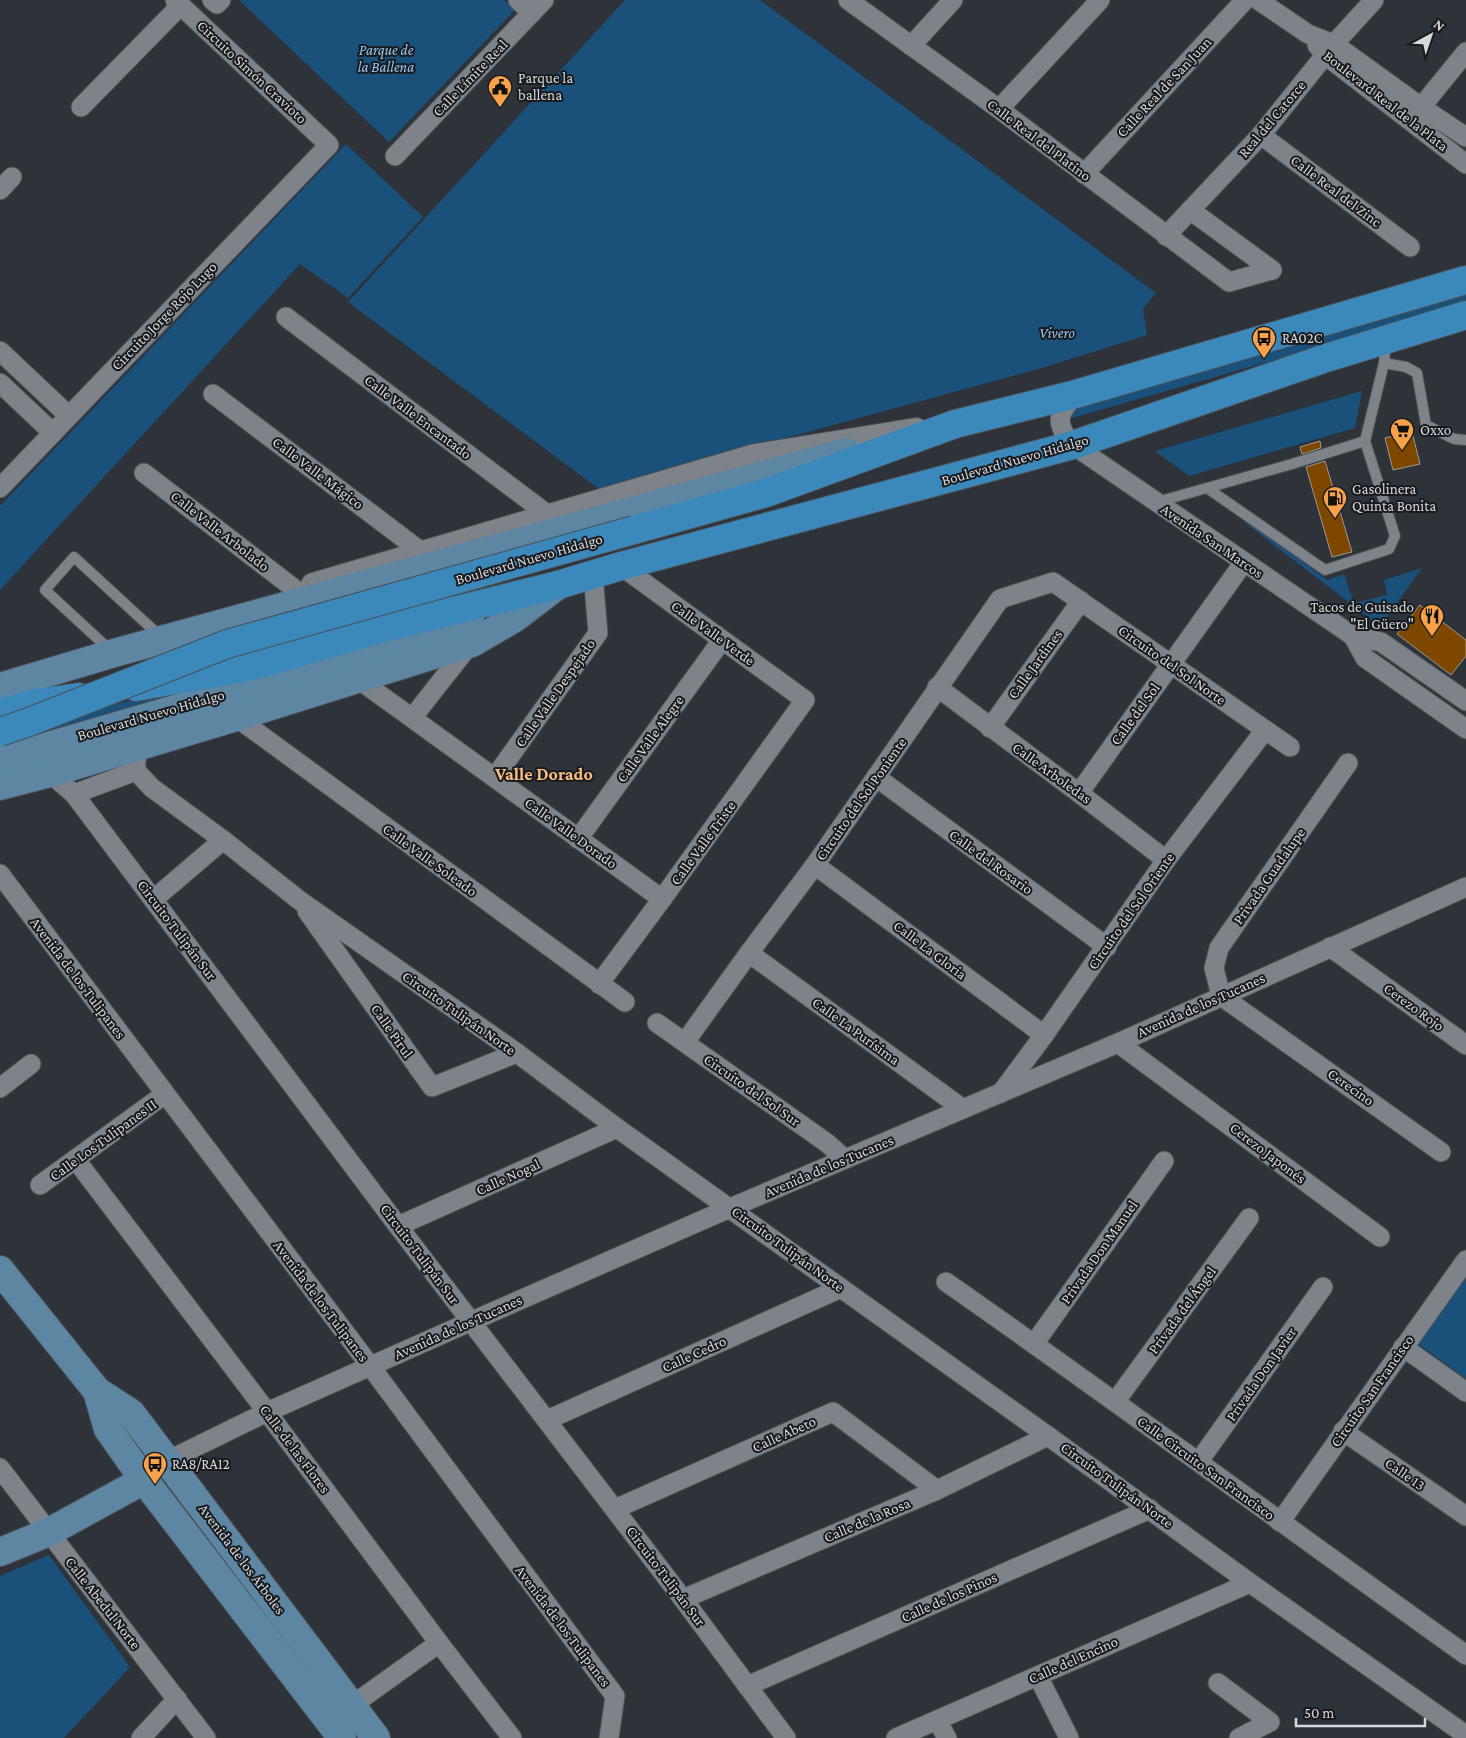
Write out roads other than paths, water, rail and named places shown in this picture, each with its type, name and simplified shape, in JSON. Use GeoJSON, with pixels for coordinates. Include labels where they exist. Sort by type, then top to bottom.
{"type":"FeatureCollection","features":[{"type":"Feature","properties":{"kind":"main road","name":"Boulevard Nuevo Hidalgo"},"geometry":{"type":"LineString","coordinates":[[0,687],[114,653],[748,479],[1076,394],[1466,280]]}},
{"type":"Feature","properties":{"kind":"main road","name":"Boulevard Nuevo Hidalgo"},"geometry":{"type":"LineString","coordinates":[[0,760],[381,649],[593,574],[1073,445],[1326,358],[1385,351],[1466,315]]}},
{"type":"Feature","properties":{"kind":"main road","name":"Boulevard Nuevo Hidalgo"},"geometry":{"type":"LineString","coordinates":[[0,732],[227,644],[766,492],[955,424]]}},
{"type":"Feature","properties":{"kind":"main road","name":"Boulevard Nuevo Hidalgo"},"geometry":{"type":"LineString","coordinates":[[0,713],[36,703],[246,667],[383,628],[558,585]]}},
{"type":"Feature","properties":{"kind":"main road"},"geometry":{"type":"LineString","coordinates":[[0,786],[50,773],[136,759],[236,717],[472,643],[515,618],[558,585]]}},
{"type":"Feature","properties":{"kind":"main road","name":"Avenida de los Árboles"},"geometry":{"type":"LineString","coordinates":[[0,1270],[97,1392],[132,1413],[376,1738]]}},
{"type":"Feature","properties":{"kind":"main road","name":"Avenida de los Árboles"},"geometry":{"type":"LineString","coordinates":[[97,1392],[108,1429],[144,1480],[342,1738]]}},
{"type":"Feature","properties":{"kind":"main road"},"geometry":{"type":"LineString","coordinates":[[0,1552],[49,1532],[144,1480]]}},
{"type":"Feature","properties":{"kind":"street"},"geometry":{"type":"LineString","coordinates":[[518,0],[538,7]]}},
{"type":"Feature","properties":{"kind":"street","name":"Calle Real del Platino"},"geometry":{"type":"LineString","coordinates":[[848,0],[1229,282],[1272,270],[1190,210]]}},
{"type":"Feature","properties":{"kind":"street"},"geometry":{"type":"LineString","coordinates":[[911,46],[953,0]]}},
{"type":"Feature","properties":{"kind":"street"},"geometry":{"type":"LineString","coordinates":[[999,110],[1100,0]]}},
{"type":"Feature","properties":{"kind":"street","name":"Calle Real de San Juan"},"geometry":{"type":"LineString","coordinates":[[1084,174],[1244,0]]}},
{"type":"Feature","properties":{"kind":"street","name":"Boulevard Real de la Plata"},"geometry":{"type":"LineString","coordinates":[[1258,0],[1330,49],[1415,114],[1466,164]]}},
{"type":"Feature","properties":{"kind":"street","name":"Real del Catorce"},"geometry":{"type":"LineString","coordinates":[[1166,236],[1261,135],[1330,49],[1374,0]]}},
{"type":"Feature","properties":{"kind":"street"},"geometry":{"type":"LineString","coordinates":[[81,107],[178,3]]}},
{"type":"Feature","properties":{"kind":"street","name":"Circuito Simón Cravioto"},"geometry":{"type":"LineString","coordinates":[[178,3],[329,145]]}},
{"type":"Feature","properties":{"kind":"street","name":"Calle Límite Real"},"geometry":{"type":"LineString","coordinates":[[396,156],[538,7]]}},
{"type":"Feature","properties":{"kind":"street"},"geometry":{"type":"LineString","coordinates":[[1415,114],[1466,52]]}},
{"type":"Feature","properties":{"kind":"street","name":"Boulevard Real de la Plata"},"geometry":{"type":"LineString","coordinates":[[1415,114],[1466,137]]}},
{"type":"Feature","properties":{"kind":"street","name":"Calle Real del Zinc"},"geometry":{"type":"LineString","coordinates":[[1261,135],[1410,247]]}},
{"type":"Feature","properties":{"kind":"street","name":"Circuito Jorge Rojo Lugo"},"geometry":{"type":"LineString","coordinates":[[0,488],[329,145]]}},
{"type":"Feature","properties":{"kind":"street","name":"Calle Valle Encantado"},"geometry":{"type":"LineString","coordinates":[[286,316],[551,516]]}},
{"type":"Feature","properties":{"kind":"street"},"geometry":{"type":"LineString","coordinates":[[0,351],[69,416]]}},
{"type":"Feature","properties":{"kind":"street"},"geometry":{"type":"LineString","coordinates":[[0,383],[53,433]]}},
{"type":"Feature","properties":{"kind":"street","name":"Calle Valle Mágico"},"geometry":{"type":"LineString","coordinates":[[214,394],[422,552]]}},
{"type":"Feature","properties":{"kind":"street"},"geometry":{"type":"LineString","coordinates":[[1073,445],[1064,435],[1059,424],[1063,408],[1076,394]]}},
{"type":"Feature","properties":{"kind":"street","name":"Boulevard Nuevo Hidalgo"},"geometry":{"type":"LineString","coordinates":[[164,640],[225,611],[755,456],[955,424]]}},
{"type":"Feature","properties":{"kind":"street","name":"Avenida San Marcos"},"geometry":{"type":"LineString","coordinates":[[1073,445],[1353,636],[1381,642],[1466,701]]}},
{"type":"Feature","properties":{"kind":"street","name":"Calle Valle Arbolado"},"geometry":{"type":"LineString","coordinates":[[144,473],[296,590]]}},
{"type":"Feature","properties":{"kind":"street","name":"Calle del Sol"},"geometry":{"type":"LineString","coordinates":[[1079,793],[1244,562]]}},
{"type":"Feature","properties":{"kind":"street","name":"Calle Valle Verde"},"geometry":{"type":"LineString","coordinates":[[622,566],[805,700]]}},
{"type":"Feature","properties":{"kind":"street","name":"Calle Valle Despejado"},"geometry":{"type":"LineString","coordinates":[[495,778],[598,633],[593,574]]}},
{"type":"Feature","properties":{"kind":"street","name":"Circuito del Sol Norte"},"geometry":{"type":"LineString","coordinates":[[1053,582],[1290,747]]}},
{"type":"Feature","properties":{"kind":"street","name":"Circuito del Sol Poniente"},"geometry":{"type":"LineString","coordinates":[[685,1042],[748,953],[815,865],[1000,599],[1053,582]]}},
{"type":"Feature","properties":{"kind":"street","name":"Calle Jardines"},"geometry":{"type":"LineString","coordinates":[[990,728],[1081,601]]}},
{"type":"Feature","properties":{"kind":"street","name":"Avenida San Marcos"},"geometry":{"type":"LineString","coordinates":[[1353,636],[1365,658],[1466,729]]}},
{"type":"Feature","properties":{"kind":"street","name":"Calle Valle Alegre"},"geometry":{"type":"LineString","coordinates":[[578,839],[722,640]]}},
{"type":"Feature","properties":{"kind":"street"},"geometry":{"type":"LineString","coordinates":[[412,718],[472,643]]}},
{"type":"Feature","properties":{"kind":"street","name":"Calle Valle Dorado"},"geometry":{"type":"LineString","coordinates":[[358,679],[662,899]]}},
{"type":"Feature","properties":{"kind":"street","name":"Calle Arboledas"},"geometry":{"type":"LineString","coordinates":[[937,687],[1166,860]]}},
{"type":"Feature","properties":{"kind":"street","name":"Calle Valle Triste"},"geometry":{"type":"LineString","coordinates":[[599,984],[805,700]]}},
{"type":"Feature","properties":{"kind":"street","name":"Calle Valle Soleado"},"geometry":{"type":"LineString","coordinates":[[236,717],[625,1002]]}},
{"type":"Feature","properties":{"kind":"street","name":"Circuito del Sol Oriente"},"geometry":{"type":"LineString","coordinates":[[1000,1094],[1107,947],[1166,860],[1265,730]]}},
{"type":"Feature","properties":{"kind":"street"},"geometry":{"type":"LineString","coordinates":[[74,794],[136,759]]}},
{"type":"Feature","properties":{"kind":"street","name":"Circuito Tulipán Norte"},"geometry":{"type":"LineString","coordinates":[[136,759],[152,788],[223,840],[299,900],[517,1053],[617,1128],[1150,1509],[1250,1583],[1466,1735]]}},
{"type":"Feature","properties":{"kind":"street","name":"Privada Guadalupe"},"geometry":{"type":"LineString","coordinates":[[1221,996],[1214,968],[1220,948],[1348,763]]}},
{"type":"Feature","properties":{"kind":"street","name":"Circuito Tulipán Sur"},"geometry":{"type":"LineString","coordinates":[[50,773],[74,794],[398,1226],[616,1509],[786,1738]]}},
{"type":"Feature","properties":{"kind":"street","name":"Calle del Rosario"},"geometry":{"type":"LineString","coordinates":[[876,777],[1107,947]]}},
{"type":"Feature","properties":{"kind":"street"},"geometry":{"type":"LineString","coordinates":[[154,899],[223,840]]}},
{"type":"Feature","properties":{"kind":"street","name":"Calle La Gloria"},"geometry":{"type":"LineString","coordinates":[[815,865],[1044,1035]]}},
{"type":"Feature","properties":{"kind":"street","name":"Avenida de los Tulipanes"},"geometry":{"type":"LineString","coordinates":[[0,874],[371,1367],[615,1696],[609,1738]]}},
{"type":"Feature","properties":{"kind":"street","name":"Avenida de los Tucanes"},"geometry":{"type":"LineString","coordinates":[[167,1461],[267,1412],[472,1321],[730,1208],[1118,1043],[1466,887]]}},
{"type":"Feature","properties":{"kind":"street","name":"Calle Pirul"},"geometry":{"type":"LineString","coordinates":[[299,900],[432,1087],[517,1053]]}},
{"type":"Feature","properties":{"kind":"street","name":"Cerezo Rojo"},"geometry":{"type":"LineString","coordinates":[[1330,947],[1466,1045]]}},
{"type":"Feature","properties":{"kind":"street","name":"Calle La Purísima"},"geometry":{"type":"LineString","coordinates":[[748,953],[963,1109]]}},
{"type":"Feature","properties":{"kind":"street","name":"Cerecino"},"geometry":{"type":"LineString","coordinates":[[1221,996],[1441,1152]]}},
{"type":"Feature","properties":{"kind":"street","name":"Circuito del Sol Sur"},"geometry":{"type":"LineString","coordinates":[[657,1023],[827,1142],[845,1159]]}},
{"type":"Feature","properties":{"kind":"street","name":"Cerezo Japonés"},"geometry":{"type":"LineString","coordinates":[[1118,1043],[1380,1237]]}},
{"type":"Feature","properties":{"kind":"street"},"geometry":{"type":"LineString","coordinates":[[0,1088],[31,1064]]}},
{"type":"Feature","properties":{"kind":"street","name":"Calle Los Tulipanes II"},"geometry":{"type":"LineString","coordinates":[[40,1185],[165,1094]]}},
{"type":"Feature","properties":{"kind":"street","name":"Calle Nogal"},"geometry":{"type":"LineString","coordinates":[[398,1226],[617,1128]]}},
{"type":"Feature","properties":{"kind":"street","name":"Calle de las Flores"},"geometry":{"type":"LineString","coordinates":[[76,1160],[512,1738]]}},
{"type":"Feature","properties":{"kind":"street","name":"Privada Don Manuel"},"geometry":{"type":"LineString","coordinates":[[1034,1344],[1164,1161]]}},
{"type":"Feature","properties":{"kind":"street","name":"Privada del Ángel"},"geometry":{"type":"LineString","coordinates":[[1115,1402],[1249,1218]]}},
{"type":"Feature","properties":{"kind":"street","name":"Circuito San Francisco"},"geometry":{"type":"LineString","coordinates":[[1280,1522],[1466,1260]]}},
{"type":"Feature","properties":{"kind":"street","name":"Calle Circuito San Francisco"},"geometry":{"type":"LineString","coordinates":[[946,1282],[1199,1461],[1280,1522],[1466,1654]]}},
{"type":"Feature","properties":{"kind":"street","name":"Privada Don Javier"},"geometry":{"type":"LineString","coordinates":[[1199,1461],[1323,1287]]}},
{"type":"Feature","properties":{"kind":"street","name":"Calle Cedro"},"geometry":{"type":"LineString","coordinates":[[547,1420],[841,1288]]}},
{"type":"Feature","properties":{"kind":"street"},"geometry":{"type":"LineString","coordinates":[[1403,1347],[1466,1392]]}},
{"type":"Feature","properties":{"kind":"street","name":"Calle Abeto"},"geometry":{"type":"LineString","coordinates":[[616,1509],[833,1412],[937,1490]]}},
{"type":"Feature","properties":{"kind":"street","name":"Calle 13"},"geometry":{"type":"LineString","coordinates":[[1343,1431],[1466,1516]]}},
{"type":"Feature","properties":{"kind":"street","name":"Calle de la Rosa"},"geometry":{"type":"LineString","coordinates":[[683,1599],[937,1490],[1048,1436]]}},
{"type":"Feature","properties":{"kind":"street","name":"Calle Abedul Norte"},"geometry":{"type":"LineString","coordinates":[[0,1468],[206,1738]]}},
{"type":"Feature","properties":{"kind":"street","name":"Calle de los Pinos"},"geometry":{"type":"LineString","coordinates":[[747,1686],[1150,1509]]}},
{"type":"Feature","properties":{"kind":"street","name":"Calle del Encino"},"geometry":{"type":"LineString","coordinates":[[896,1738],[1250,1583]]}},
{"type":"Feature","properties":{"kind":"street"},"geometry":{"type":"LineString","coordinates":[[351,1706],[439,1643]]}},
{"type":"Feature","properties":{"kind":"street"},"geometry":{"type":"LineString","coordinates":[[1038,1676],[1068,1738]]}},
{"type":"Feature","properties":{"kind":"street"},"geometry":{"type":"LineString","coordinates":[[1218,1683],[1270,1722],[1239,1738]]}},
{"type":"Feature","properties":{"kind":"street"},"geometry":{"type":"LineString","coordinates":[[141,1738],[177,1699]]}},
{"type":"Feature","properties":{"kind":"street"},"geometry":{"type":"LineString","coordinates":[[937,1720],[947,1738]]}},
{"type":"Feature","properties":{"kind":"lane"},"geometry":{"type":"LineString","coordinates":[[1207,488],[1324,570],[1389,549],[1395,536],[1365,441],[1385,351],[1417,374],[1426,425],[1454,440],[1466,440]]}},
{"type":"Feature","properties":{"kind":"lane"},"geometry":{"type":"LineString","coordinates":[[1156,502],[1365,441]]}},
{"type":"Feature","properties":{"kind":"lane"},"geometry":{"type":"LineString","coordinates":[[114,653],[45,590],[74,557],[164,640]]}},
{"type":"Feature","properties":{"kind":"waterway"},"geometry":{"type":"LineString","coordinates":[[126,1430],[193,1522]]}},
{"type":"Feature","properties":{"kind":"waterway"},"geometry":{"type":"LineString","coordinates":[[352,1730],[358,1738]]}},
{"type":"Feature","properties":{"kind":"place","name":"Parque la ballena"},"geometry":{"type":"Point","coordinates":[500,108]}},
{"type":"Feature","properties":{"kind":"place","name":"RA02C"},"geometry":{"type":"Point","coordinates":[1264,359]}},
{"type":"Feature","properties":{"kind":"place","name":"Oxxo"},"geometry":{"type":"Point","coordinates":[1402,451]}},
{"type":"Feature","properties":{"kind":"place","name":"Gasolinera Quinta Bonita"},"geometry":{"type":"Point","coordinates":[1335,519]}},
{"type":"Feature","properties":{"kind":"place","name":"Tacos de Guisado \"El Güero\""},"geometry":{"type":"Point","coordinates":[1432,637]}},
{"type":"Feature","properties":{"kind":"place","name":"RA8/RA12"},"geometry":{"type":"Point","coordinates":[155,1485]}},
{"type":"Feature","properties":{"kind":"district","name":"Valle Dorado"},"geometry":{"type":"Point","coordinates":[544,774]}},
{"type":"Feature","properties":{"kind":"park label","name":"Parque de la Ballena"},"geometry":{"type":"Point","coordinates":[386,58]}},
{"type":"Feature","properties":{"kind":"park label","name":"Vivero"},"geometry":{"type":"Point","coordinates":[1057,333]}}]}
